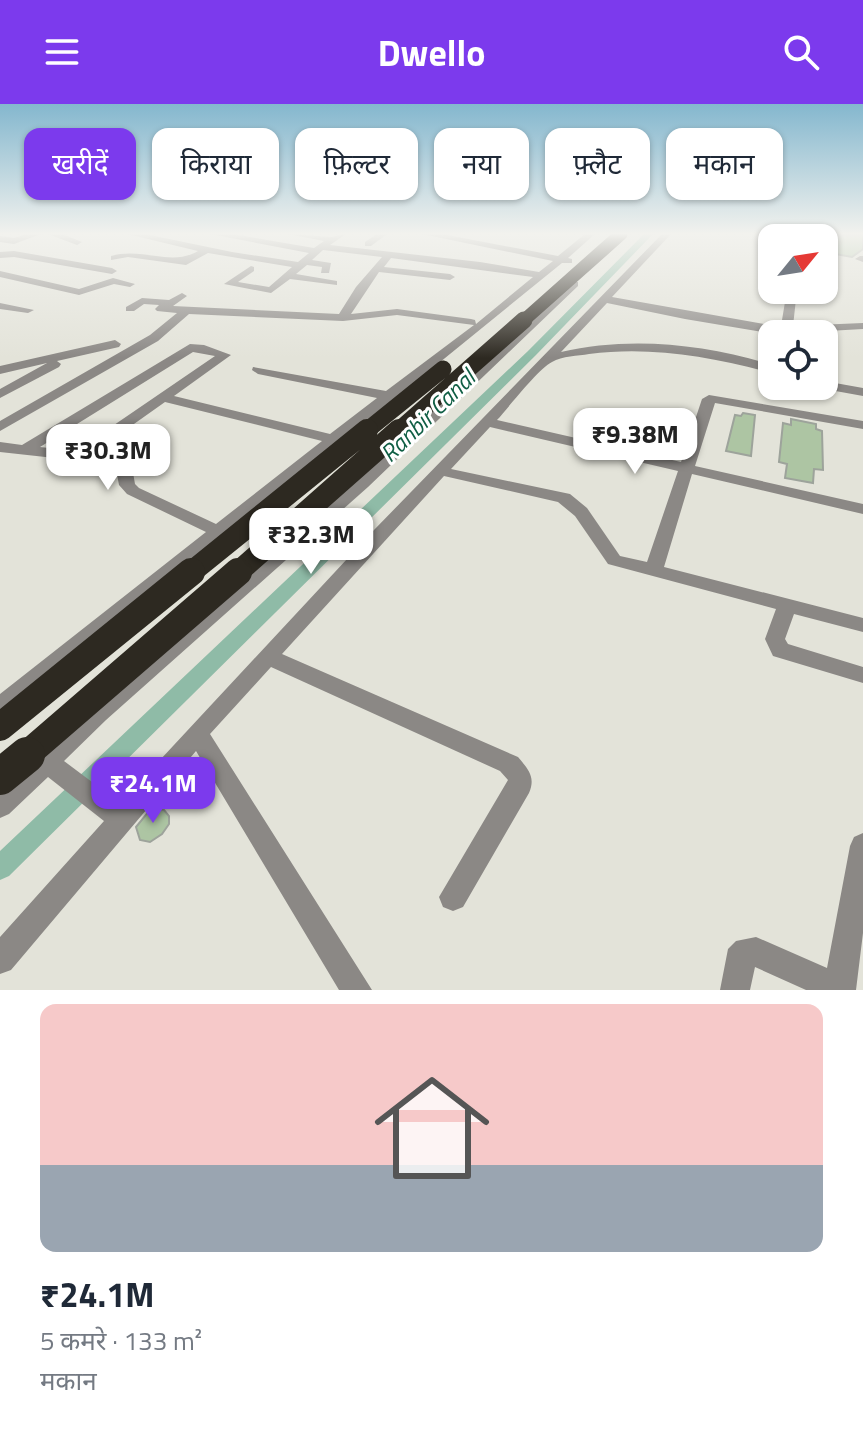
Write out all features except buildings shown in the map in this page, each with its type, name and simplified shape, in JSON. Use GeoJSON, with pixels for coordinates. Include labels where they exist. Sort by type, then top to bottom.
{"type":"FeatureCollection","features":[{"type":"Feature","properties":{"kind":"highway"},"geometry":{"type":"LineString","coordinates":[[0,727],[557,275]]}},
{"type":"Feature","properties":{"kind":"highway"},"geometry":{"type":"LineString","coordinates":[[0,777],[105,690],[574,275]]}},
{"type":"Feature","properties":{"kind":"street"},"geometry":{"type":"LineString","coordinates":[[9,275],[83,292],[113,281],[130,284]]}},
{"type":"Feature","properties":{"kind":"street"},"geometry":{"type":"LineString","coordinates":[[242,275],[229,284],[268,291],[289,276],[333,283]]}},
{"type":"Feature","properties":{"kind":"street"},"geometry":{"type":"LineString","coordinates":[[343,318],[373,275]]}},
{"type":"Feature","properties":{"kind":"street"},"geometry":{"type":"LineString","coordinates":[[435,275],[450,277]]}},
{"type":"Feature","properties":{"kind":"street"},"geometry":{"type":"LineString","coordinates":[[0,707],[542,275]]}},
{"type":"Feature","properties":{"kind":"street"},"geometry":{"type":"LineString","coordinates":[[0,806],[53,767],[362,484],[583,275]]}},
{"type":"Feature","properties":{"kind":"street"},"geometry":{"type":"LineString","coordinates":[[0,959],[120,818],[267,656],[628,275]]}},
{"type":"Feature","properties":{"kind":"street"},"geometry":{"type":"LineString","coordinates":[[0,289],[26,280]]}},
{"type":"Feature","properties":{"kind":"street"},"geometry":{"type":"LineString","coordinates":[[182,296],[161,309],[343,318],[397,312],[471,322]]}},
{"type":"Feature","properties":{"kind":"street"},"geometry":{"type":"LineString","coordinates":[[605,299],[758,327]]}},
{"type":"Feature","properties":{"kind":"street"},"geometry":{"type":"LineString","coordinates":[[130,309],[142,301],[170,303]]}},
{"type":"Feature","properties":{"kind":"street"},"geometry":{"type":"LineString","coordinates":[[0,306],[28,310]]}},
{"type":"Feature","properties":{"kind":"street"},"geometry":{"type":"LineString","coordinates":[[0,427],[7,417],[112,362],[164,330],[186,311]]}},
{"type":"Feature","properties":{"kind":"street"},"geometry":{"type":"LineString","coordinates":[[838,328],[863,326]]}},
{"type":"Feature","properties":{"kind":"street"},"geometry":{"type":"LineString","coordinates":[[0,370],[115,344]]}},
{"type":"Feature","properties":{"kind":"street"},"geometry":{"type":"LineString","coordinates":[[28,448],[190,348],[225,355],[82,454]]}},
{"type":"Feature","properties":{"kind":"street"},"geometry":{"type":"LineString","coordinates":[[549,359],[588,348],[722,353],[758,365]]}},
{"type":"Feature","properties":{"kind":"street"},"geometry":{"type":"LineString","coordinates":[[80,353],[112,362]]}},
{"type":"Feature","properties":{"kind":"street"},"geometry":{"type":"LineString","coordinates":[[0,394],[49,368],[58,357]]}},
{"type":"Feature","properties":{"kind":"street"},"geometry":{"type":"LineString","coordinates":[[258,370],[389,396]]}},
{"type":"Feature","properties":{"kind":"street"},"geometry":{"type":"LineString","coordinates":[[838,388],[863,392]]}},
{"type":"Feature","properties":{"kind":"street"},"geometry":{"type":"LineString","coordinates":[[164,398],[335,440]]}},
{"type":"Feature","properties":{"kind":"street"},"geometry":{"type":"LineString","coordinates":[[653,571],[707,402],[711,399],[863,425]]}},
{"type":"Feature","properties":{"kind":"street"},"geometry":{"type":"LineString","coordinates":[[7,417],[55,430]]}},
{"type":"Feature","properties":{"kind":"street"},"geometry":{"type":"LineString","coordinates":[[486,422],[863,509]]}},
{"type":"Feature","properties":{"kind":"street"},"geometry":{"type":"LineString","coordinates":[[0,447],[82,454],[120,463],[127,485],[133,491],[219,532]]}},
{"type":"Feature","properties":{"kind":"street"},"geometry":{"type":"LineString","coordinates":[[441,471],[564,498],[581,512],[614,560],[863,625]]}},
{"type":"Feature","properties":{"kind":"street"},"geometry":{"type":"LineString","coordinates":[[788,605],[775,639],[780,650],[863,675]]}},
{"type":"Feature","properties":{"kind":"street"},"geometry":{"type":"LineString","coordinates":[[267,656],[509,764],[516,770],[520,785],[453,897]]}},
{"type":"Feature","properties":{"kind":"street"},"geometry":{"type":"LineString","coordinates":[[197,733],[357,990]]}},
{"type":"Feature","properties":{"kind":"street"},"geometry":{"type":"LineString","coordinates":[[53,767],[120,818]]}},
{"type":"Feature","properties":{"kind":"street"},"geometry":{"type":"LineString","coordinates":[[735,990],[739,960],[747,952],[756,952],[840,990],[860,882],[863,846]]}},
{"type":"Feature","properties":{"kind":"waterway","name":"Ranbir Canal"},"geometry":{"type":"LineString","coordinates":[[0,868],[608,275]]}}]}
